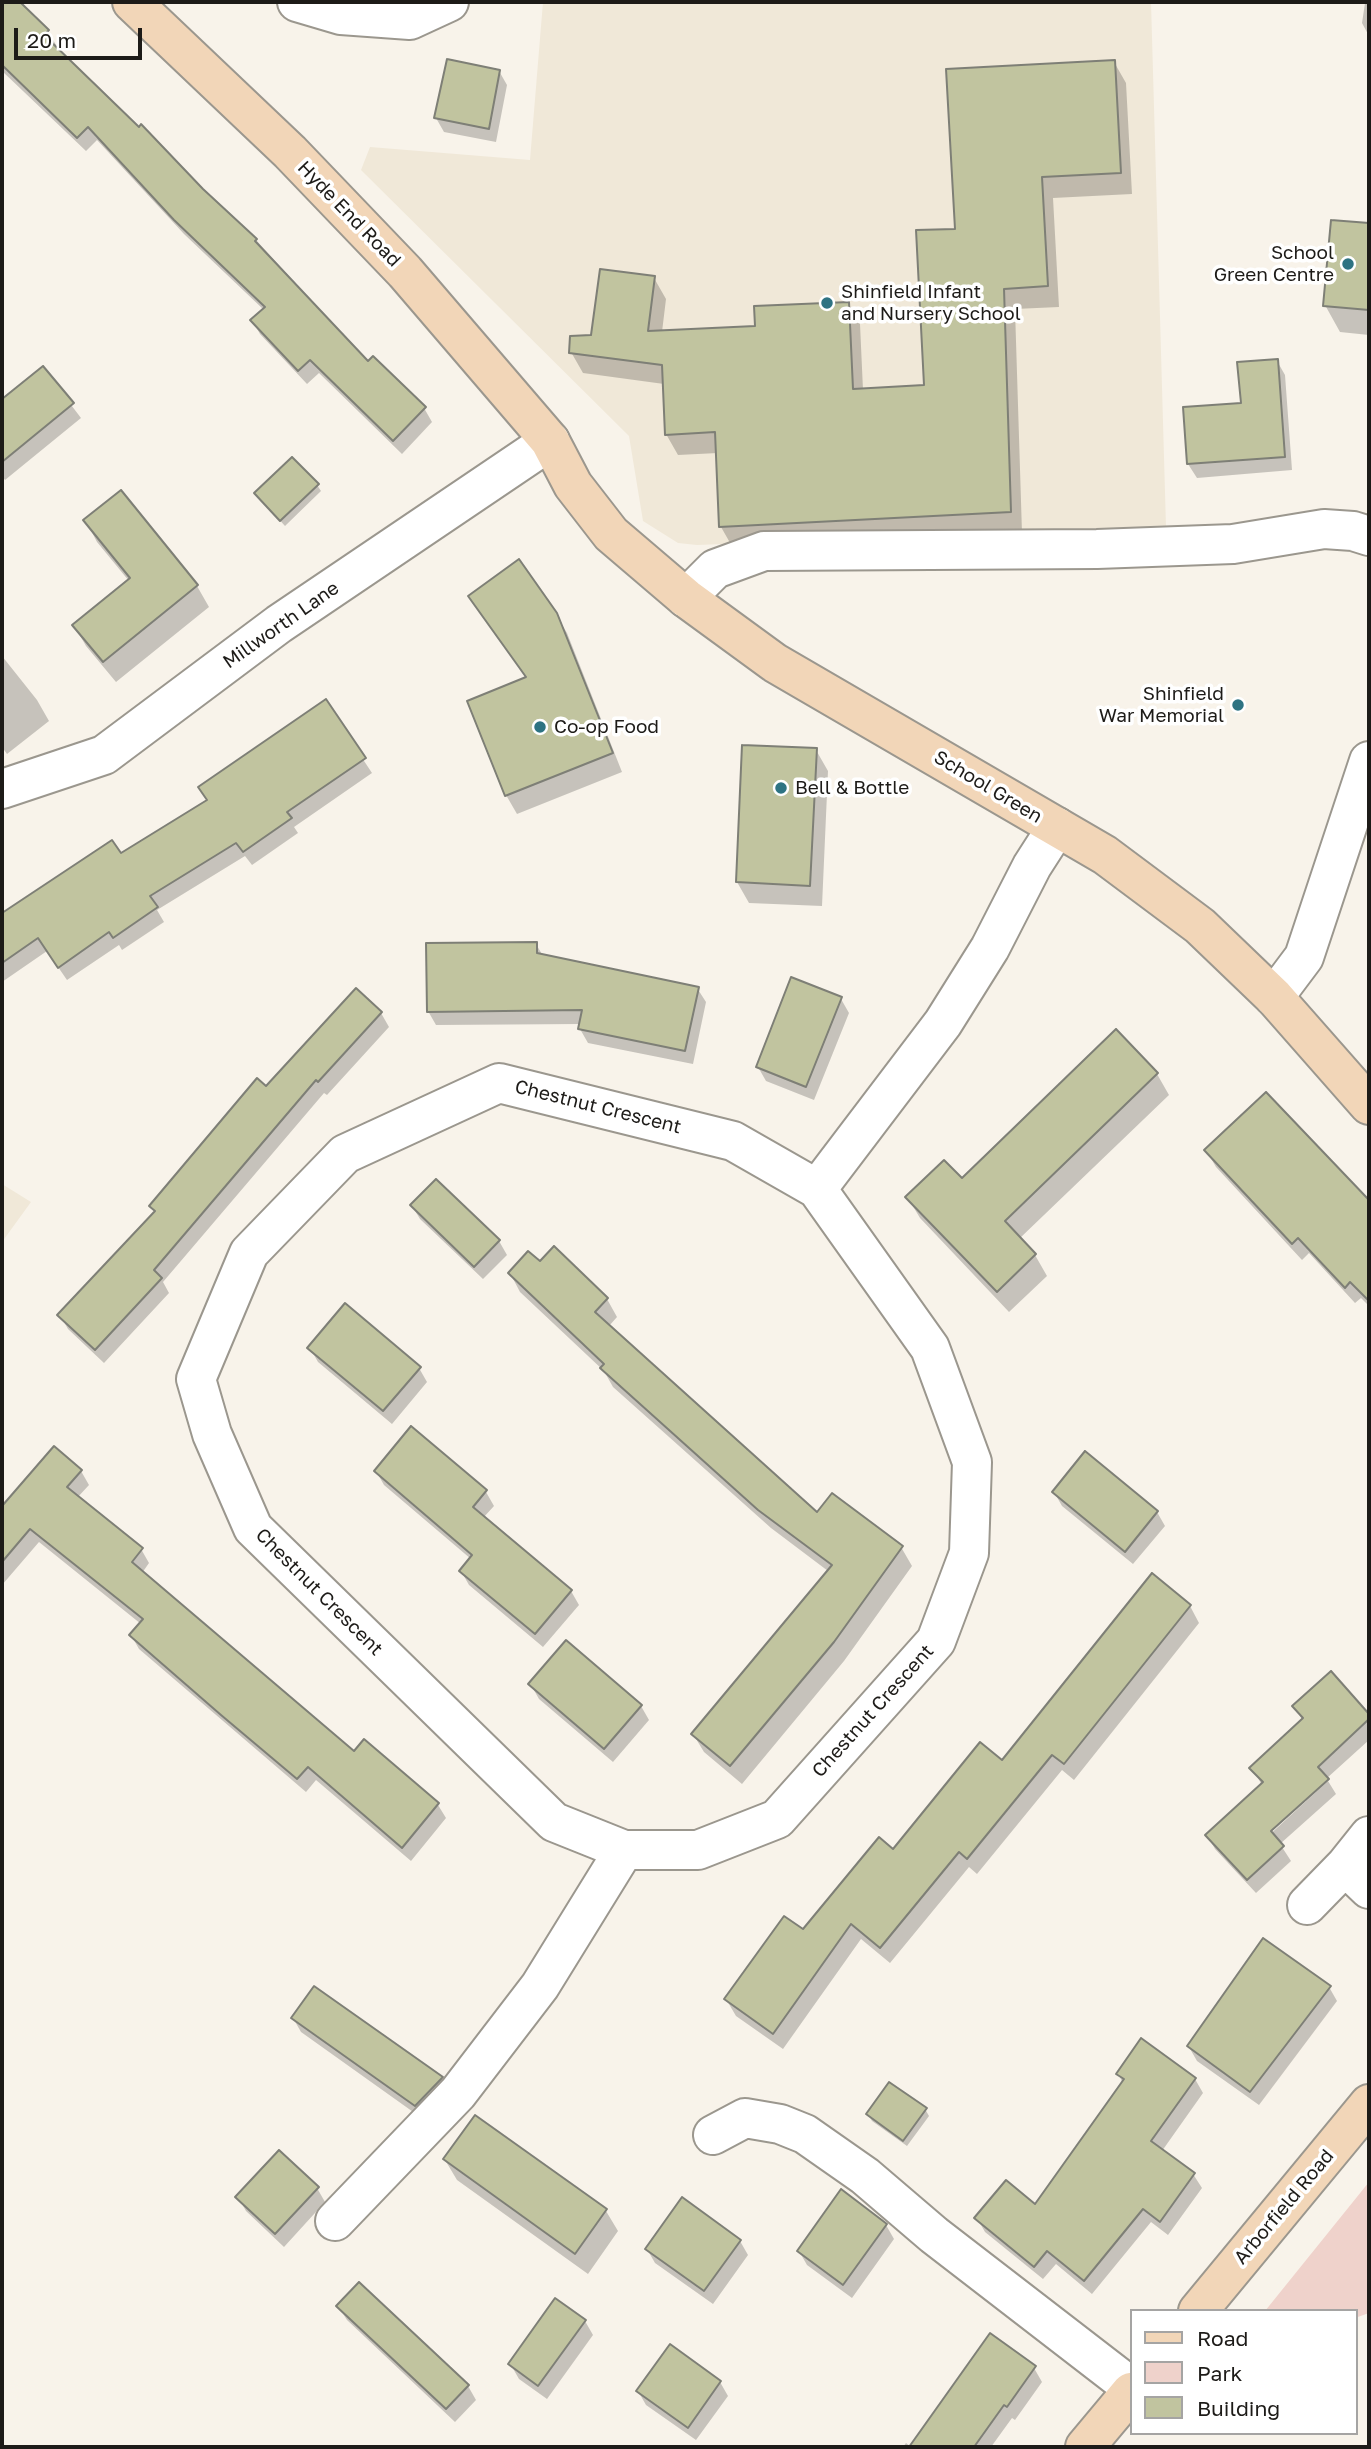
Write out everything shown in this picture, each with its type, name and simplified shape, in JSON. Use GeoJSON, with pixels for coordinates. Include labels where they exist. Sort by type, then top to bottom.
{"type":"FeatureCollection","features":[{"type":"Feature","properties":{"kind":"main road","name":"Hyde End Road"},"geometry":{"type":"LineString","coordinates":[[132,2],[290,152],[405,272],[550,441]]}},
{"type":"Feature","properties":{"kind":"main road","name":"School Green"},"geometry":{"type":"LineString","coordinates":[[550,441],[573,485],[611,534],[686,598],[775,663],[1105,855],[1200,926],[1274,997],[1369,1105]]}},
{"type":"Feature","properties":{"kind":"main road","name":"Arborfield Road"},"geometry":{"type":"LineString","coordinates":[[1200,2309],[1369,2104]]}},
{"type":"Feature","properties":{"kind":"main road"},"geometry":{"type":"LineString","coordinates":[[1086,2447],[1130,2390]]}},
{"type":"Feature","properties":{"kind":"street"},"geometry":{"type":"LineString","coordinates":[[297,2],[341,15],[410,20],[449,2]]}},
{"type":"Feature","properties":{"kind":"street","name":"Millworth Lane"},"geometry":{"type":"LineString","coordinates":[[2,789],[104,755],[279,624],[550,441]]}},
{"type":"Feature","properties":{"kind":"street"},"geometry":{"type":"LineString","coordinates":[[686,598],[715,569],[764,551],[1097,549],[1233,544],[1324,529],[1353,531],[1369,536]]}},
{"type":"Feature","properties":{"kind":"street"},"geometry":{"type":"LineString","coordinates":[[1274,997],[1304,957],[1369,761]]}},
{"type":"Feature","properties":{"kind":"street"},"geometry":{"type":"LineString","coordinates":[[817,1189],[943,1023],[990,948],[1032,866],[1057,828]]}},
{"type":"Feature","properties":{"kind":"street","name":"Chestnut Crescent"},"geometry":{"type":"LineString","coordinates":[[499,1083],[733,1140],[817,1189],[930,1348],[972,1462],[970,1553],[936,1641],[777,1819],[698,1850],[624,1850],[554,1822],[253,1528],[212,1434],[196,1379],[249,1253],[345,1154],[499,1083]]}},
{"type":"Feature","properties":{"kind":"street"},"geometry":{"type":"LineString","coordinates":[[1307,1905],[1357,1877],[1369,1836]]}},
{"type":"Feature","properties":{"kind":"street"},"geometry":{"type":"LineString","coordinates":[[335,2221],[458,2093],[540,1986],[624,1850]]}},
{"type":"Feature","properties":{"kind":"street"},"geometry":{"type":"LineString","coordinates":[[713,2135],[745,2118],[780,2124],[805,2134],[865,2176],[934,2235],[1130,2388]]}},
{"type":"Feature","properties":{"kind":"shaded area","name":"Shinfield Infant and Nursery School"},"geometry":{"type":"Polygon","coordinates":[[[543,2],[1151,2],[1166,527],[697,545],[678,543],[643,521],[629,436],[361,170],[370,147],[530,160],[543,2]]]}},
{"type":"Feature","properties":{"kind":"shaded area"},"geometry":{"type":"Polygon","coordinates":[[[2,1184],[31,1202],[2,1242],[2,1184]]]}},
{"type":"Feature","properties":{"kind":"green space"},"geometry":{"type":"Polygon","coordinates":[[[1369,2182],[1369,2313],[1357,2317],[1357,2309],[1267,2309],[1369,2182]]]}},
{"type":"Feature","properties":{"kind":"building"},"geometry":{"type":"Polygon","coordinates":[[[2,2],[20,2],[49,30],[44,35],[139,127],[141,124],[203,189],[257,239],[255,241],[368,361],[373,356],[426,407],[393,441],[310,360],[298,371],[250,320],[265,307],[174,220],[88,127],[77,138],[2,65],[2,2]]]}},
{"type":"Feature","properties":{"kind":"building"},"geometry":{"type":"Polygon","coordinates":[[[447,59],[500,70],[489,129],[434,118],[447,59]]]}},
{"type":"Feature","properties":{"kind":"building"},"geometry":{"type":"Polygon","coordinates":[[[1115,60],[1121,173],[1042,177],[1048,286],[1004,289],[1011,512],[719,527],[715,432],[665,435],[662,365],[569,353],[570,336],[591,335],[600,269],[655,276],[648,331],[755,326],[754,306],[849,302],[853,389],[924,385],[916,230],[955,229],[946,69],[1115,60]]]}},
{"type":"Feature","properties":{"kind":"building","name":"School Green Centre"},"geometry":{"type":"Polygon","coordinates":[[[1331,220],[1369,223],[1369,310],[1323,306],[1331,220]]]}},
{"type":"Feature","properties":{"kind":"building"},"geometry":{"type":"Polygon","coordinates":[[[1278,359],[1285,457],[1187,464],[1183,407],[1241,403],[1237,362],[1278,359]]]}},
{"type":"Feature","properties":{"kind":"building"},"geometry":{"type":"Polygon","coordinates":[[[43,366],[74,403],[2,462],[2,399],[43,366]]]}},
{"type":"Feature","properties":{"kind":"building"},"geometry":{"type":"Polygon","coordinates":[[[292,457],[319,484],[280,521],[254,493],[292,457]]]}},
{"type":"Feature","properties":{"kind":"building"},"geometry":{"type":"Polygon","coordinates":[[[121,490],[198,585],[103,662],[72,625],[130,578],[83,520],[121,490]]]}},
{"type":"Feature","properties":{"kind":"building","name":"Co-op Food"},"geometry":{"type":"Polygon","coordinates":[[[519,559],[557,613],[613,753],[505,796],[467,701],[526,677],[468,596],[519,559]]]}},
{"type":"Feature","properties":{"kind":"building"},"geometry":{"type":"Polygon","coordinates":[[[326,699],[366,758],[287,812],[292,818],[243,852],[236,843],[150,896],[158,907],[113,938],[109,932],[58,968],[38,938],[2,963],[2,913],[112,840],[121,853],[207,800],[198,787],[326,699]]]}},
{"type":"Feature","properties":{"kind":"building"},"geometry":{"type":"Polygon","coordinates":[[[742,745],[817,748],[810,886],[736,882],[742,745]]]}},
{"type":"Feature","properties":{"kind":"building"},"geometry":{"type":"Polygon","coordinates":[[[537,942],[537,953],[699,987],[685,1051],[578,1029],[582,1010],[427,1012],[426,943],[537,942]]]}},
{"type":"Feature","properties":{"kind":"building"},"geometry":{"type":"Polygon","coordinates":[[[791,977],[842,997],[806,1087],[756,1067],[791,977]]]}},
{"type":"Feature","properties":{"kind":"building"},"geometry":{"type":"Polygon","coordinates":[[[356,988],[382,1012],[318,1082],[316,1080],[154,1270],[162,1278],[95,1350],[57,1315],[155,1211],[149,1206],[257,1078],[266,1086],[356,988]]]}},
{"type":"Feature","properties":{"kind":"building"},"geometry":{"type":"Polygon","coordinates":[[[1116,1029],[1158,1073],[1005,1221],[1036,1254],[997,1292],[905,1197],[944,1160],[962,1178],[1116,1029]]]}},
{"type":"Feature","properties":{"kind":"building"},"geometry":{"type":"Polygon","coordinates":[[[1266,1092],[1369,1200],[1369,1301],[1350,1282],[1345,1288],[1298,1238],[1292,1244],[1204,1150],[1266,1092]]]}},
{"type":"Feature","properties":{"kind":"building"},"geometry":{"type":"Polygon","coordinates":[[[436,1179],[500,1240],[474,1267],[410,1205],[436,1179]]]}},
{"type":"Feature","properties":{"kind":"building"},"geometry":{"type":"Polygon","coordinates":[[[554,1246],[608,1298],[595,1312],[817,1512],[832,1493],[903,1546],[834,1642],[730,1766],[691,1734],[832,1565],[758,1510],[600,1368],[604,1364],[508,1273],[528,1251],[540,1261],[554,1246]]]}},
{"type":"Feature","properties":{"kind":"building"},"geometry":{"type":"Polygon","coordinates":[[[345,1303],[421,1367],[383,1411],[307,1348],[345,1303]]]}},
{"type":"Feature","properties":{"kind":"building"},"geometry":{"type":"Polygon","coordinates":[[[411,1426],[487,1490],[473,1507],[572,1590],[535,1634],[459,1571],[472,1555],[374,1471],[411,1426]]]}},
{"type":"Feature","properties":{"kind":"building"},"geometry":{"type":"Polygon","coordinates":[[[54,1446],[82,1470],[67,1487],[143,1548],[132,1562],[354,1751],[364,1739],[439,1803],[402,1848],[308,1767],[297,1779],[221,1715],[129,1635],[143,1619],[30,1529],[2,1562],[2,1506],[54,1446]]]}},
{"type":"Feature","properties":{"kind":"building"},"geometry":{"type":"Polygon","coordinates":[[[1085,1451],[1158,1511],[1125,1552],[1052,1492],[1085,1451]]]}},
{"type":"Feature","properties":{"kind":"building"},"geometry":{"type":"Polygon","coordinates":[[[1152,1573],[1191,1605],[1064,1764],[1052,1755],[967,1859],[959,1852],[880,1948],[851,1924],[773,2034],[724,1999],[784,1916],[803,1929],[879,1837],[893,1849],[980,1742],[1002,1760],[1152,1573]]]}},
{"type":"Feature","properties":{"kind":"building"},"geometry":{"type":"Polygon","coordinates":[[[566,1640],[642,1705],[604,1749],[528,1684],[566,1640]]]}},
{"type":"Feature","properties":{"kind":"building"},"geometry":{"type":"Polygon","coordinates":[[[1331,1671],[1369,1714],[1369,1719],[1318,1767],[1329,1779],[1271,1831],[1284,1846],[1247,1880],[1205,1835],[1263,1782],[1249,1768],[1303,1718],[1292,1706],[1331,1671]]]}},
{"type":"Feature","properties":{"kind":"building"},"geometry":{"type":"Polygon","coordinates":[[[1263,1938],[1331,1986],[1250,2092],[1187,2046],[1263,1938]]]}},
{"type":"Feature","properties":{"kind":"building"},"geometry":{"type":"Polygon","coordinates":[[[314,1986],[443,2077],[415,2106],[291,2018],[314,1986]]]}},
{"type":"Feature","properties":{"kind":"building"},"geometry":{"type":"Polygon","coordinates":[[[1141,2038],[1196,2078],[1151,2141],[1195,2173],[1160,2222],[1143,2209],[1084,2281],[1047,2251],[1034,2267],[974,2218],[1006,2180],[1035,2204],[1124,2079],[1116,2074],[1141,2038]]]}},
{"type":"Feature","properties":{"kind":"building"},"geometry":{"type":"Polygon","coordinates":[[[889,2082],[927,2108],[903,2141],[866,2114],[889,2082]]]}},
{"type":"Feature","properties":{"kind":"building"},"geometry":{"type":"Polygon","coordinates":[[[475,2115],[607,2209],[575,2254],[443,2159],[475,2115]]]}},
{"type":"Feature","properties":{"kind":"building"},"geometry":{"type":"Polygon","coordinates":[[[279,2150],[319,2187],[275,2234],[235,2197],[279,2150]]]}},
{"type":"Feature","properties":{"kind":"building"},"geometry":{"type":"Polygon","coordinates":[[[841,2189],[887,2224],[843,2285],[797,2251],[841,2189]]]}},
{"type":"Feature","properties":{"kind":"building"},"geometry":{"type":"Polygon","coordinates":[[[682,2197],[741,2240],[704,2291],[645,2249],[682,2197]]]}},
{"type":"Feature","properties":{"kind":"building"},"geometry":{"type":"Polygon","coordinates":[[[359,2282],[469,2385],[446,2409],[336,2306],[359,2282]]]}},
{"type":"Feature","properties":{"kind":"building"},"geometry":{"type":"Polygon","coordinates":[[[555,2298],[586,2320],[538,2386],[508,2364],[555,2298]]]}},
{"type":"Feature","properties":{"kind":"building"},"geometry":{"type":"Polygon","coordinates":[[[990,2333],[1036,2366],[1007,2407],[1004,2405],[974,2447],[909,2447],[990,2333]]]}},
{"type":"Feature","properties":{"kind":"building"},"geometry":{"type":"Polygon","coordinates":[[[670,2344],[721,2381],[688,2428],[636,2391],[670,2344]]]}},
{"type":"Feature","properties":{"kind":"place","name":"School Green Centre"},"geometry":{"type":"Point","coordinates":[1348,264]}},
{"type":"Feature","properties":{"kind":"place","name":"Shinfield Infant and Nursery School"},"geometry":{"type":"Point","coordinates":[827,303]}},
{"type":"Feature","properties":{"kind":"place","name":"Shinfield War Memorial"},"geometry":{"type":"Point","coordinates":[1238,705]}},
{"type":"Feature","properties":{"kind":"place","name":"Co-op Food"},"geometry":{"type":"Point","coordinates":[540,727]}},
{"type":"Feature","properties":{"kind":"place","name":"Bell & Bottle"},"geometry":{"type":"Point","coordinates":[781,788]}}]}
